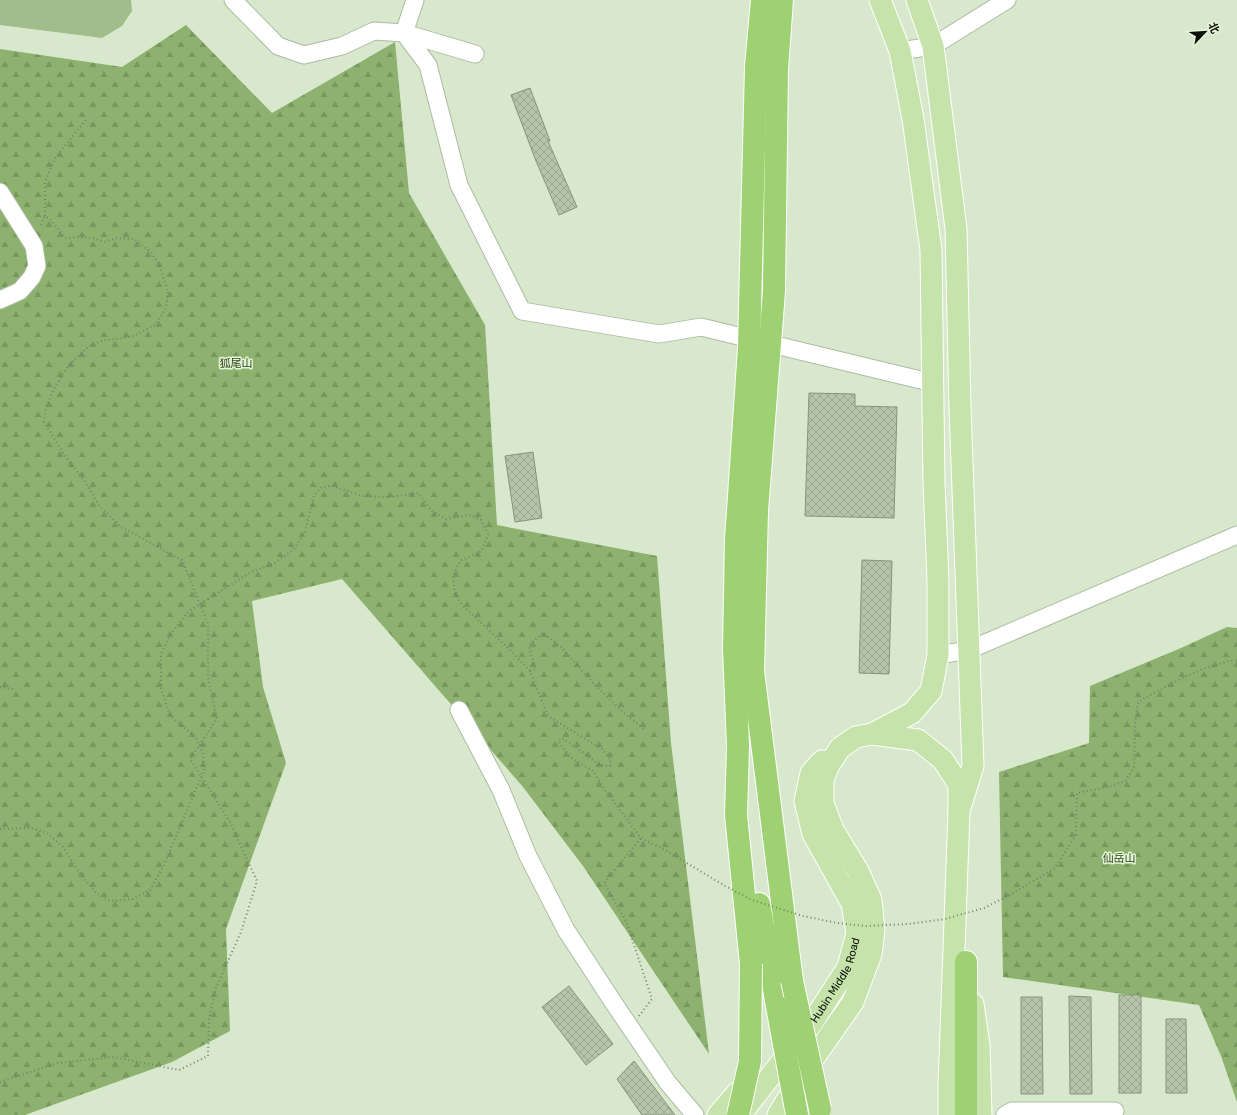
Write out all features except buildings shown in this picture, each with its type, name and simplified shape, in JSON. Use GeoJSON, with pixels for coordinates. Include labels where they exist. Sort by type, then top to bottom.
{"type":"FeatureCollection","features":[{"type":"Feature","properties":{"kind":"highway"},"geometry":{"type":"LineString","coordinates":[[762,0],[756,67],[749,348],[747,511],[753,671],[792,981],[822,1113]]}},
{"type":"Feature","properties":{"kind":"highway"},"geometry":{"type":"LineString","coordinates":[[739,1115],[750,1061],[752,964],[736,815],[738,746],[734,649],[736,538],[747,511],[774,291],[777,69],[782,0]]}},
{"type":"Feature","properties":{"kind":"highway"},"geometry":{"type":"LineString","coordinates":[[738,746],[756,885],[797,1115]]}},
{"type":"Feature","properties":{"kind":"highway"},"geometry":{"type":"LineString","coordinates":[[966,962],[966,1115]]}},
{"type":"Feature","properties":{"kind":"main road"},"geometry":{"type":"LineString","coordinates":[[872,734],[912,713],[931,691],[938,655],[938,580],[934,484],[930,250],[913,119],[900,51],[880,0]]}},
{"type":"Feature","properties":{"kind":"main road"},"geometry":{"type":"LineString","coordinates":[[917,0],[934,46],[956,229],[960,407],[973,766],[959,811]]}},
{"type":"Feature","properties":{"kind":"main road"},"geometry":{"type":"LineString","coordinates":[[872,734],[918,740],[944,760],[959,785],[949,1115]]}},
{"type":"Feature","properties":{"kind":"main road","name":"Hubin Middle Road"},"geometry":{"type":"LineString","coordinates":[[739,1115],[812,1023],[848,967],[857,933],[852,904],[814,834],[805,800],[811,773],[826,757],[856,737],[872,734]]}},
{"type":"Feature","properties":{"kind":"main road"},"geometry":{"type":"LineString","coordinates":[[778,1115],[802,1075],[852,1002],[871,954],[874,930],[871,900],[858,872],[833,830],[823,803],[823,779],[829,765],[840,748]]}},
{"type":"Feature","properties":{"kind":"main road"},"geometry":{"type":"LineString","coordinates":[[956,880],[966,962],[979,1045],[981,1115]]}},
{"type":"Feature","properties":{"kind":"main road"},"geometry":{"type":"LineString","coordinates":[[718,1115],[737,1093],[770,1077]]}},
{"type":"Feature","properties":{"kind":"street"},"geometry":{"type":"LineString","coordinates":[[232,0],[278,46],[304,55],[342,46],[374,31],[404,34],[475,54]]}},
{"type":"Feature","properties":{"kind":"street"},"geometry":{"type":"LineString","coordinates":[[404,34],[415,0]]}},
{"type":"Feature","properties":{"kind":"street"},"geometry":{"type":"LineString","coordinates":[[900,51],[934,46],[1007,0]]}},
{"type":"Feature","properties":{"kind":"street"},"geometry":{"type":"LineString","coordinates":[[404,34],[428,65],[459,185],[522,311],[659,334],[701,326],[933,384]]}},
{"type":"Feature","properties":{"kind":"street"},"geometry":{"type":"LineString","coordinates":[[0,192],[34,246],[37,266],[32,277],[20,290],[0,300]]}},
{"type":"Feature","properties":{"kind":"street"},"geometry":{"type":"LineString","coordinates":[[938,655],[969,650],[1237,535]]}},
{"type":"Feature","properties":{"kind":"street"},"geometry":{"type":"LineString","coordinates":[[459,710],[501,790],[528,856],[566,930],[668,1083],[695,1115]]}},
{"type":"Feature","properties":{"kind":"street"},"geometry":{"type":"LineString","coordinates":[[1005,1115],[1012,1111],[1115,1111]]}},
{"type":"Feature","properties":{"kind":"path"},"geometry":{"type":"LineString","coordinates":[[27,236],[40,227],[45,216],[45,182],[55,158],[86,120]]}},
{"type":"Feature","properties":{"kind":"path"},"geometry":{"type":"LineString","coordinates":[[0,1082],[58,1063],[114,1057],[179,1070],[208,1056],[209,1020],[216,988],[241,932],[257,881],[230,822],[190,759],[217,719],[208,678],[208,624],[182,560],[121,527],[99,505],[84,480],[67,459],[44,422],[46,407],[56,385],[70,364],[89,346],[104,340],[116,340],[134,336],[156,324],[166,308],[168,292],[160,267],[151,252],[134,239],[116,238],[104,242],[96,238],[65,238],[50,219],[45,216]]}},
{"type":"Feature","properties":{"kind":"path"},"geometry":{"type":"LineString","coordinates":[[0,829],[31,828],[47,833],[63,847],[81,875],[96,893],[110,900],[133,899],[150,890],[164,865],[204,770],[203,753],[196,738],[170,715],[162,689],[161,654],[170,635],[189,611],[251,572],[272,564],[294,549],[305,532],[314,495],[322,487],[333,486],[362,496],[389,497],[418,493],[432,511],[446,519],[470,515],[481,520],[488,534],[482,551],[460,561],[453,576],[456,594],[463,606],[530,671],[548,716],[602,749],[611,760],[610,766],[600,765],[564,739],[558,740],[562,747],[574,758],[593,771],[605,790],[641,838],[668,851],[725,886],[752,900],[803,916],[837,923],[866,926],[908,924],[945,918],[984,908],[1054,869],[1076,835],[1077,793],[1108,787],[1125,781],[1134,768],[1135,724],[1138,702],[1191,674],[1226,661],[1237,660]]}},
{"type":"Feature","properties":{"kind":"path"},"geometry":{"type":"LineString","coordinates":[[530,671],[536,669],[529,645],[543,633],[561,646],[595,685],[624,713],[644,729]]}},
{"type":"Feature","properties":{"kind":"path"},"geometry":{"type":"LineString","coordinates":[[0,687],[13,689]]}},
{"type":"Feature","properties":{"kind":"path"},"geometry":{"type":"LineString","coordinates":[[630,1028],[652,999],[626,921],[604,883],[641,838]]}},
{"type":"Feature","properties":{"kind":"green space"},"geometry":{"type":"Polygon","coordinates":[[[0,0],[131,0],[132,11],[122,26],[102,38],[0,25],[0,0]]]}},
{"type":"Feature","properties":{"kind":"green space","name":"狐尾山"},"geometry":{"type":"Polygon","coordinates":[[[186,25],[272,113],[395,42],[409,193],[485,325],[497,525],[657,556],[671,743],[709,1054],[583,866],[523,787],[342,579],[252,601],[263,687],[286,763],[226,929],[230,1031],[172,1062],[25,1115],[0,1115],[0,49],[122,67],[186,25]]]}},
{"type":"Feature","properties":{"kind":"green space","name":"仙岳山"},"geometry":{"type":"Polygon","coordinates":[[[1227,627],[1237,628],[1237,1102],[1221,1056],[1199,1005],[1003,977],[999,772],[1089,743],[1090,686],[1227,627]]]}}]}
